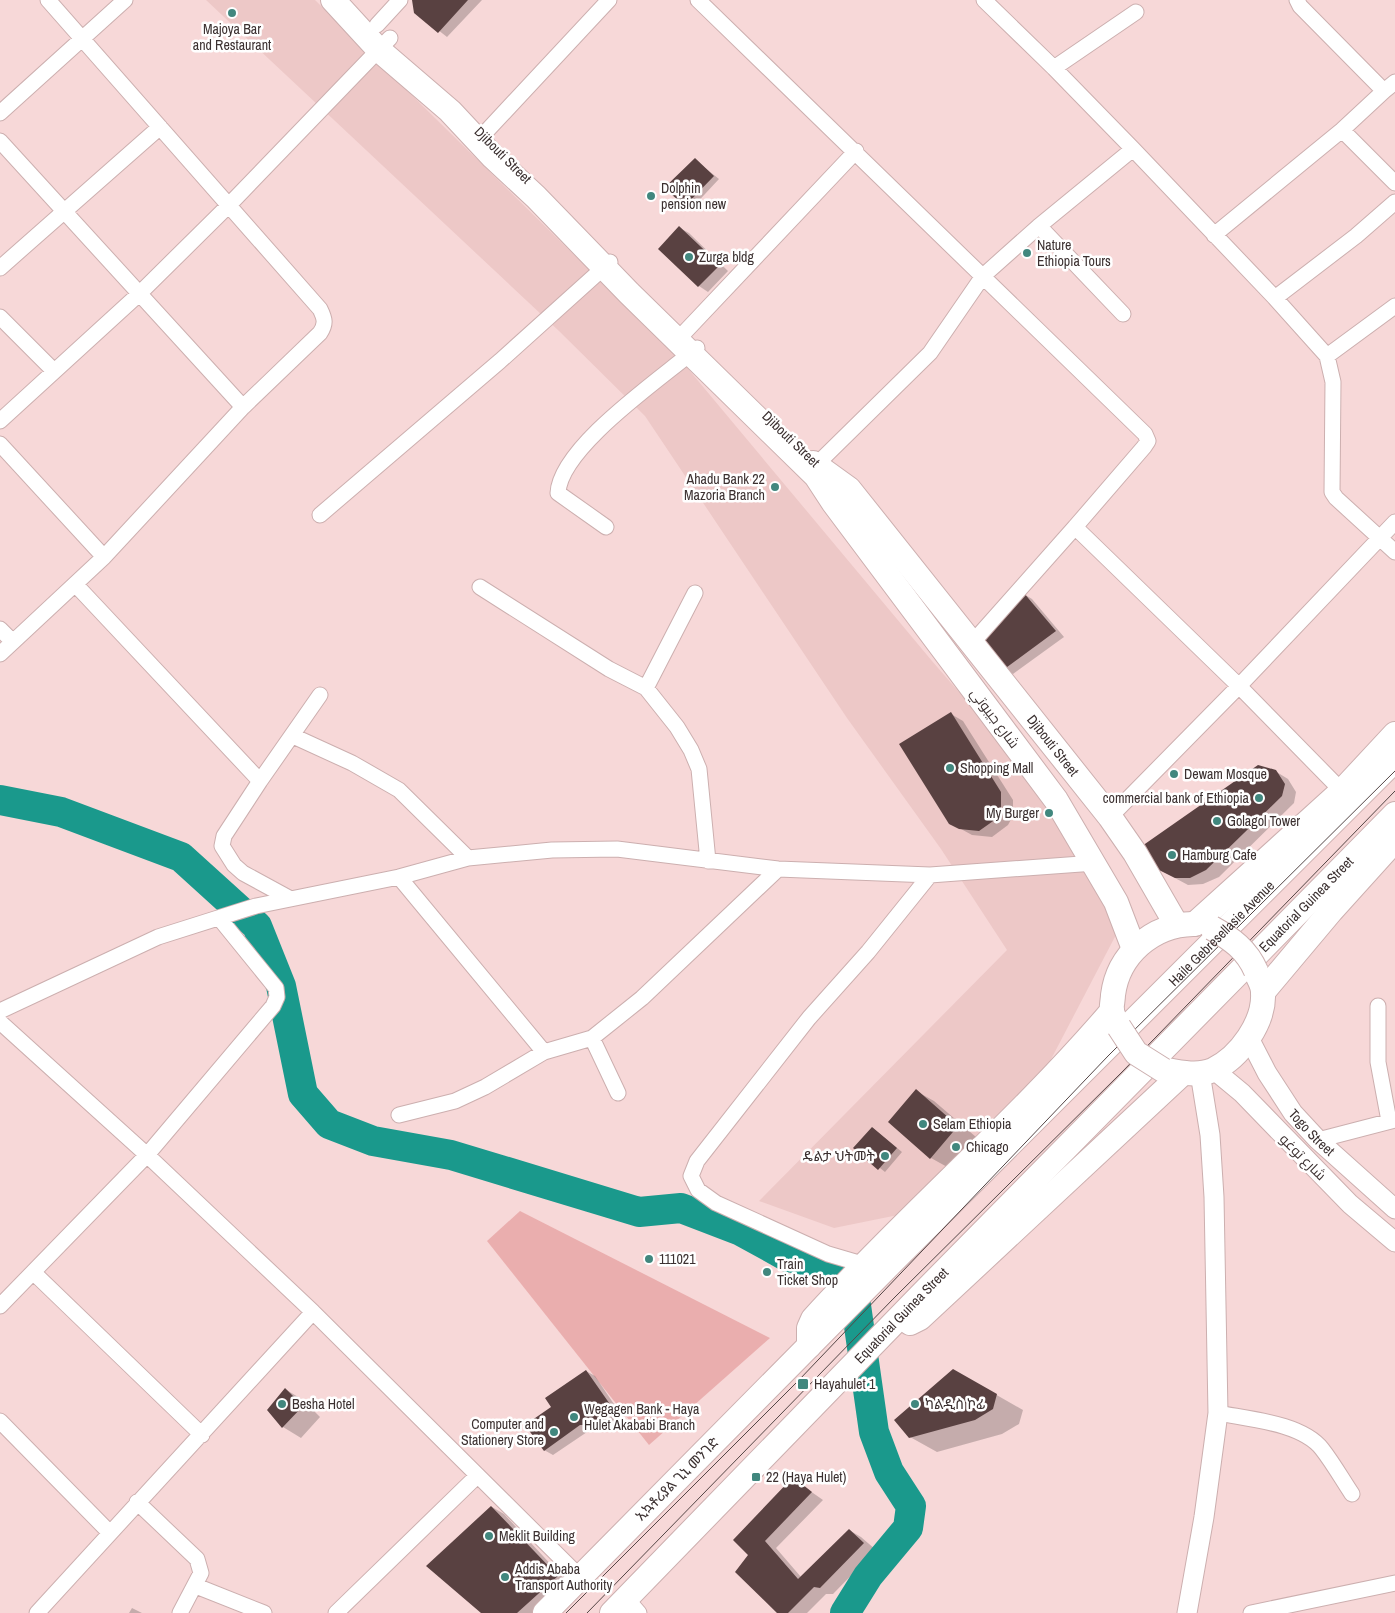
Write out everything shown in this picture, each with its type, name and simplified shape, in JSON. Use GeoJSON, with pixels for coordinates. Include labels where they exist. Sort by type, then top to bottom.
{"type":"FeatureCollection","features":[{"type":"Feature","properties":{"kind":"main road","name":"Djibouti Street"},"geometry":{"type":"LineString","coordinates":[[333,0],[382,38],[483,135],[607,264]]}},
{"type":"Feature","properties":{"kind":"main road","name":"Djibouti Street"},"geometry":{"type":"LineString","coordinates":[[351,0],[382,38],[493,157],[816,465],[849,489],[973,642],[1110,817],[1135,853],[1194,925]]}},
{"type":"Feature","properties":{"kind":"main road","name":"Djibouti Street"},"geometry":{"type":"LineString","coordinates":[[691,345],[816,476],[833,502]]}},
{"type":"Feature","properties":{"kind":"main road","name":"شارع جيبوتي"},"geometry":{"type":"LineString","coordinates":[[833,502],[1056,800],[1095,863],[1116,902],[1134,949]]}},
{"type":"Feature","properties":{"kind":"main road"},"geometry":{"type":"LineString","coordinates":[[1190,1071],[1148,1062],[1136,1053],[1115,1019],[1115,981],[1134,949],[1154,934],[1194,925],[1342,791],[1395,734]]}},
{"type":"Feature","properties":{"kind":"main road","name":"Haile Gebresellasie Avenue"},"geometry":{"type":"LineString","coordinates":[[863,1273],[1048,1107],[1395,760]]}},
{"type":"Feature","properties":{"kind":"main road","name":"Equatorial Guinea Street"},"geometry":{"type":"LineString","coordinates":[[626,1608],[941,1274],[1395,814]]}},
{"type":"Feature","properties":{"kind":"main road"},"geometry":{"type":"LineString","coordinates":[[882,1337],[920,1318],[1190,1071],[1238,1051],[1250,1038],[1257,1022],[1260,981],[1330,911],[1395,840]]}},
{"type":"Feature","properties":{"kind":"main road","name":"Equatorial Guinea Street"},"geometry":{"type":"LineString","coordinates":[[1194,925],[1240,946],[1251,959],[1260,981]]}},
{"type":"Feature","properties":{"kind":"main road"},"geometry":{"type":"LineString","coordinates":[[863,1273],[1074,1056],[1115,1019]]}},
{"type":"Feature","properties":{"kind":"main road","name":"ኢኳቶሪያል ጊኒ መንገድ"},"geometry":{"type":"LineString","coordinates":[[545,1613],[809,1346],[822,1321],[863,1273]]}},
{"type":"Feature","properties":{"kind":"street"},"geometry":{"type":"LineString","coordinates":[[0,654],[104,557],[243,408],[320,333],[324,327],[325,318],[320,309],[48,0]]}},
{"type":"Feature","properties":{"kind":"street"},"geometry":{"type":"LineString","coordinates":[[0,113],[125,0]]}},
{"type":"Feature","properties":{"kind":"street"},"geometry":{"type":"LineString","coordinates":[[0,421],[139,294],[228,206],[382,38],[400,0]]}},
{"type":"Feature","properties":{"kind":"street"},"geometry":{"type":"LineString","coordinates":[[483,135],[609,0]]}},
{"type":"Feature","properties":{"kind":"street"},"geometry":{"type":"LineString","coordinates":[[698,0],[856,151],[1145,434],[1148,441],[973,642]]}},
{"type":"Feature","properties":{"kind":"street"},"geometry":{"type":"LineString","coordinates":[[984,0],[1133,149],[1275,298],[1327,356],[1333,382],[1332,492],[1336,498],[1395,552]]}},
{"type":"Feature","properties":{"kind":"street"},"geometry":{"type":"LineString","coordinates":[[1214,235],[1342,130],[1389,87],[1300,6],[1297,0]]}},
{"type":"Feature","properties":{"kind":"street"},"geometry":{"type":"LineString","coordinates":[[1054,68],[1136,12]]}},
{"type":"Feature","properties":{"kind":"street"},"geometry":{"type":"LineString","coordinates":[[0,268],[160,128]]}},
{"type":"Feature","properties":{"kind":"street"},"geometry":{"type":"LineString","coordinates":[[1342,130],[1395,183]]}},
{"type":"Feature","properties":{"kind":"street"},"geometry":{"type":"LineString","coordinates":[[0,141],[66,211],[243,408]]}},
{"type":"Feature","properties":{"kind":"street"},"geometry":{"type":"LineString","coordinates":[[816,465],[930,353],[983,276],[1039,226],[1133,149]]}},
{"type":"Feature","properties":{"kind":"street"},"geometry":{"type":"LineString","coordinates":[[606,526],[558,493],[558,484],[565,469],[589,438],[691,345],[856,151]]}},
{"type":"Feature","properties":{"kind":"street"},"geometry":{"type":"LineString","coordinates":[[1275,298],[1356,236],[1395,202]]}},
{"type":"Feature","properties":{"kind":"street"},"geometry":{"type":"LineString","coordinates":[[1039,226],[1123,314]]}},
{"type":"Feature","properties":{"kind":"street"},"geometry":{"type":"LineString","coordinates":[[320,515],[500,361],[607,264]]}},
{"type":"Feature","properties":{"kind":"street"},"geometry":{"type":"LineString","coordinates":[[1327,356],[1395,306]]}},
{"type":"Feature","properties":{"kind":"street"},"geometry":{"type":"LineString","coordinates":[[0,317],[54,371]]}},
{"type":"Feature","properties":{"kind":"street"},"geometry":{"type":"LineString","coordinates":[[0,444],[104,557]]}},
{"type":"Feature","properties":{"kind":"street"},"geometry":{"type":"LineString","coordinates":[[1110,817],[1239,686],[1395,522]]}},
{"type":"Feature","properties":{"kind":"street"},"geometry":{"type":"LineString","coordinates":[[1075,527],[1239,686],[1342,791]]}},
{"type":"Feature","properties":{"kind":"street"},"geometry":{"type":"LineString","coordinates":[[75,584],[260,781]]}},
{"type":"Feature","properties":{"kind":"street"},"geometry":{"type":"LineString","coordinates":[[480,587],[609,669],[646,688],[677,727],[691,750],[699,770],[708,861]]}},
{"type":"Feature","properties":{"kind":"street"},"geometry":{"type":"LineString","coordinates":[[646,688],[695,594]]}},
{"type":"Feature","properties":{"kind":"street"},"geometry":{"type":"LineString","coordinates":[[0,629],[12,641]]}},
{"type":"Feature","properties":{"kind":"street"},"geometry":{"type":"LineString","coordinates":[[289,898],[243,873],[234,865],[222,846],[224,836],[320,695]]}},
{"type":"Feature","properties":{"kind":"street"},"geometry":{"type":"LineString","coordinates":[[293,736],[352,763],[400,790],[468,858]]}},
{"type":"Feature","properties":{"kind":"street"},"geometry":{"type":"LineString","coordinates":[[0,1011],[158,937],[256,906],[399,877],[468,858],[552,850],[616,849],[778,869],[930,875],[1095,863]]}},
{"type":"Feature","properties":{"kind":"street"},"geometry":{"type":"LineString","coordinates":[[399,1115],[455,1101],[485,1087],[544,1052],[592,1038],[642,998],[778,869]]}},
{"type":"Feature","properties":{"kind":"street"},"geometry":{"type":"LineString","coordinates":[[863,1273],[828,1254],[716,1203],[698,1190],[690,1176],[697,1161],[809,1018],[930,875]]}},
{"type":"Feature","properties":{"kind":"street"},"geometry":{"type":"LineString","coordinates":[[399,877],[544,1052]]}},
{"type":"Feature","properties":{"kind":"street"},"geometry":{"type":"LineString","coordinates":[[0,1306],[147,1155],[273,1006],[277,997],[276,988],[227,916]]}},
{"type":"Feature","properties":{"kind":"street"},"geometry":{"type":"LineString","coordinates":[[1318,1140],[1392,1120],[1378,1062],[1378,1006]]}},
{"type":"Feature","properties":{"kind":"street"},"geometry":{"type":"LineString","coordinates":[[0,1022],[147,1155],[313,1312],[580,1577]]}},
{"type":"Feature","properties":{"kind":"street"},"geometry":{"type":"LineString","coordinates":[[592,1038],[618,1093]]}},
{"type":"Feature","properties":{"kind":"street","name":"Togo Street"},"geometry":{"type":"LineString","coordinates":[[1250,1038],[1267,1073],[1293,1113],[1318,1140],[1395,1208]]}},
{"type":"Feature","properties":{"kind":"street"},"geometry":{"type":"LineString","coordinates":[[1187,1613],[1204,1517],[1218,1413],[1214,1197],[1210,1135],[1190,1071]]}},
{"type":"Feature","properties":{"kind":"street","name":"شارع توغو"},"geometry":{"type":"LineString","coordinates":[[1190,1071],[1242,1094],[1350,1204],[1395,1242]]}},
{"type":"Feature","properties":{"kind":"street"},"geometry":{"type":"LineString","coordinates":[[34,1272],[202,1435]]}},
{"type":"Feature","properties":{"kind":"street"},"geometry":{"type":"LineString","coordinates":[[37,1613],[313,1312]]}},
{"type":"Feature","properties":{"kind":"street"},"geometry":{"type":"LineString","coordinates":[[1218,1413],[1288,1428],[1308,1436],[1322,1447],[1352,1494]]}},
{"type":"Feature","properties":{"kind":"street"},"geometry":{"type":"LineString","coordinates":[[0,1421],[110,1533]]}},
{"type":"Feature","properties":{"kind":"street"},"geometry":{"type":"LineString","coordinates":[[336,1613],[477,1476]]}},
{"type":"Feature","properties":{"kind":"street"},"geometry":{"type":"LineString","coordinates":[[137,1502],[197,1559],[201,1573],[196,1586],[180,1613]]}},
{"type":"Feature","properties":{"kind":"street"},"geometry":{"type":"LineString","coordinates":[[1251,1613],[1395,1583]]}},
{"type":"Feature","properties":{"kind":"street"},"geometry":{"type":"LineString","coordinates":[[196,1586],[264,1613]]}},
{"type":"Feature","properties":{"kind":"shaded area"},"geometry":{"type":"Polygon","coordinates":[[[206,0],[315,0],[679,358],[932,661],[1038,783],[1130,908],[1035,1090],[903,1214],[834,1228],[759,1201],[1007,950],[941,849],[847,718],[645,416],[559,331],[206,0]]]}},
{"type":"Feature","properties":{"kind":"shaded area"},"geometry":{"type":"Polygon","coordinates":[[[520,1211],[770,1338],[649,1445],[487,1241],[520,1211]]]}},
{"type":"Feature","properties":{"kind":"building"},"geometry":{"type":"Polygon","coordinates":[[[412,0],[468,0],[438,33],[414,13],[412,0]]]}},
{"type":"Feature","properties":{"kind":"building"},"geometry":{"type":"Polygon","coordinates":[[[695,158],[714,176],[685,206],[664,188],[695,158]]]}},
{"type":"Feature","properties":{"kind":"building","name":"Zurga bldg"},"geometry":{"type":"Polygon","coordinates":[[[679,226],[720,265],[698,287],[658,249],[679,226]]]}},
{"type":"Feature","properties":{"kind":"building"},"geometry":{"type":"Polygon","coordinates":[[[1023,592],[1056,631],[1003,670],[983,642],[1023,592]]]}},
{"type":"Feature","properties":{"kind":"building","name":"Shopping Mall"},"geometry":{"type":"Polygon","coordinates":[[[951,712],[1001,792],[1001,809],[996,819],[979,831],[959,829],[949,824],[899,744],[951,712]]]}},
{"type":"Feature","properties":{"kind":"building","name":"Golagol Tower"},"geometry":{"type":"Polygon","coordinates":[[[1258,765],[1276,770],[1285,784],[1282,796],[1206,870],[1190,878],[1175,878],[1159,870],[1142,846],[1258,765]]]}},
{"type":"Feature","properties":{"kind":"building","name":"Selam Ethiopia"},"geometry":{"type":"Polygon","coordinates":[[[916,1089],[958,1126],[930,1159],[888,1122],[916,1089]]]}},
{"type":"Feature","properties":{"kind":"building"},"geometry":{"type":"Polygon","coordinates":[[[872,1127],[897,1148],[878,1170],[853,1148],[872,1127]]]}},
{"type":"Feature","properties":{"kind":"building"},"geometry":{"type":"Polygon","coordinates":[[[953,1369],[997,1394],[993,1409],[975,1420],[909,1438],[894,1420],[953,1369]]]}},
{"type":"Feature","properties":{"kind":"building"},"geometry":{"type":"Polygon","coordinates":[[[586,1370],[614,1410],[592,1425],[580,1425],[544,1451],[525,1425],[551,1407],[545,1398],[586,1370]]]}},
{"type":"Feature","properties":{"kind":"building","name":"Besha Hotel"},"geometry":{"type":"Polygon","coordinates":[[[285,1388],[303,1406],[282,1428],[267,1410],[285,1388]]]}},
{"type":"Feature","properties":{"kind":"building"},"geometry":{"type":"Polygon","coordinates":[[[793,1477],[812,1492],[765,1541],[798,1579],[849,1529],[864,1543],[820,1588],[814,1587],[788,1613],[777,1613],[735,1572],[748,1555],[733,1540],[793,1477]]]}},
{"type":"Feature","properties":{"kind":"building","name":"Meklit Building"},"geometry":{"type":"Polygon","coordinates":[[[491,1506],[558,1576],[517,1613],[481,1613],[426,1566],[491,1506]]]}},
{"type":"Feature","properties":{"kind":"waterway"},"geometry":{"type":"LineString","coordinates":[[0,800],[61,812],[181,857],[257,926],[281,986],[303,1094],[329,1124],[373,1141],[451,1155],[639,1212],[681,1208],[741,1231],[788,1257],[834,1266],[852,1277],[874,1432],[889,1472],[911,1506],[908,1528],[868,1576],[845,1613]]}},
{"type":"Feature","properties":{"kind":"tram line"},"geometry":{"type":"LineString","coordinates":[[566,1613],[798,1381],[1108,1056],[1395,771]]}},
{"type":"Feature","properties":{"kind":"tram line"},"geometry":{"type":"LineString","coordinates":[[587,1613],[895,1297],[1122,1072],[1395,791]]}},
{"type":"Feature","properties":{"kind":"place","name":"Majoya Bar and Restaurant"},"geometry":{"type":"Point","coordinates":[232,13]}},
{"type":"Feature","properties":{"kind":"place","name":"Dolphin pension new"},"geometry":{"type":"Point","coordinates":[651,196]}},
{"type":"Feature","properties":{"kind":"place","name":"Nature Ethiopia Tours"},"geometry":{"type":"Point","coordinates":[1027,253]}},
{"type":"Feature","properties":{"kind":"place","name":"Zurga bldg"},"geometry":{"type":"Point","coordinates":[689,257]}},
{"type":"Feature","properties":{"kind":"place","name":"Ahadu Bank 22 Mazoria Branch"},"geometry":{"type":"Point","coordinates":[775,487]}},
{"type":"Feature","properties":{"kind":"place","name":"Shopping Mall"},"geometry":{"type":"Point","coordinates":[950,768]}},
{"type":"Feature","properties":{"kind":"place","name":"Dewam Mosque"},"geometry":{"type":"Point","coordinates":[1174,774]}},
{"type":"Feature","properties":{"kind":"place","name":"commercial bank of Ethiopia"},"geometry":{"type":"Point","coordinates":[1259,798]}},
{"type":"Feature","properties":{"kind":"place","name":"My Burger"},"geometry":{"type":"Point","coordinates":[1049,813]}},
{"type":"Feature","properties":{"kind":"place","name":"Golagol Tower"},"geometry":{"type":"Point","coordinates":[1217,821]}},
{"type":"Feature","properties":{"kind":"place","name":"Hamburg Cafe"},"geometry":{"type":"Point","coordinates":[1172,855]}},
{"type":"Feature","properties":{"kind":"place","name":"Selam Ethiopia"},"geometry":{"type":"Point","coordinates":[923,1124]}},
{"type":"Feature","properties":{"kind":"place","name":"Chicago"},"geometry":{"type":"Point","coordinates":[956,1147]}},
{"type":"Feature","properties":{"kind":"place","name":"ዴልታ ህትመት"},"geometry":{"type":"Point","coordinates":[885,1156]}},
{"type":"Feature","properties":{"kind":"place","name":"111021"},"geometry":{"type":"Point","coordinates":[649,1259]}},
{"type":"Feature","properties":{"kind":"place","name":"Train Ticket Shop"},"geometry":{"type":"Point","coordinates":[767,1272]}},
{"type":"Feature","properties":{"kind":"place","name":"Hayahulet 1"},"geometry":{"type":"Point","coordinates":[803,1384]}},
{"type":"Feature","properties":{"kind":"place","name":"Besha Hotel"},"geometry":{"type":"Point","coordinates":[282,1404]}},
{"type":"Feature","properties":{"kind":"place","name":"ካልዲስ ኮፊ"},"geometry":{"type":"Point","coordinates":[915,1404]}},
{"type":"Feature","properties":{"kind":"place","name":"Wegagen Bank - Haya Hulet Akababi Branch"},"geometry":{"type":"Point","coordinates":[574,1417]}},
{"type":"Feature","properties":{"kind":"place","name":"Computer and Stationery Store"},"geometry":{"type":"Point","coordinates":[554,1432]}},
{"type":"Feature","properties":{"kind":"place","name":"22 (Haya Hulet)"},"geometry":{"type":"Point","coordinates":[756,1477]}},
{"type":"Feature","properties":{"kind":"place","name":"Meklit Building"},"geometry":{"type":"Point","coordinates":[489,1536]}},
{"type":"Feature","properties":{"kind":"place","name":"Addis Ababa Transport Authority"},"geometry":{"type":"Point","coordinates":[505,1577]}}]}
